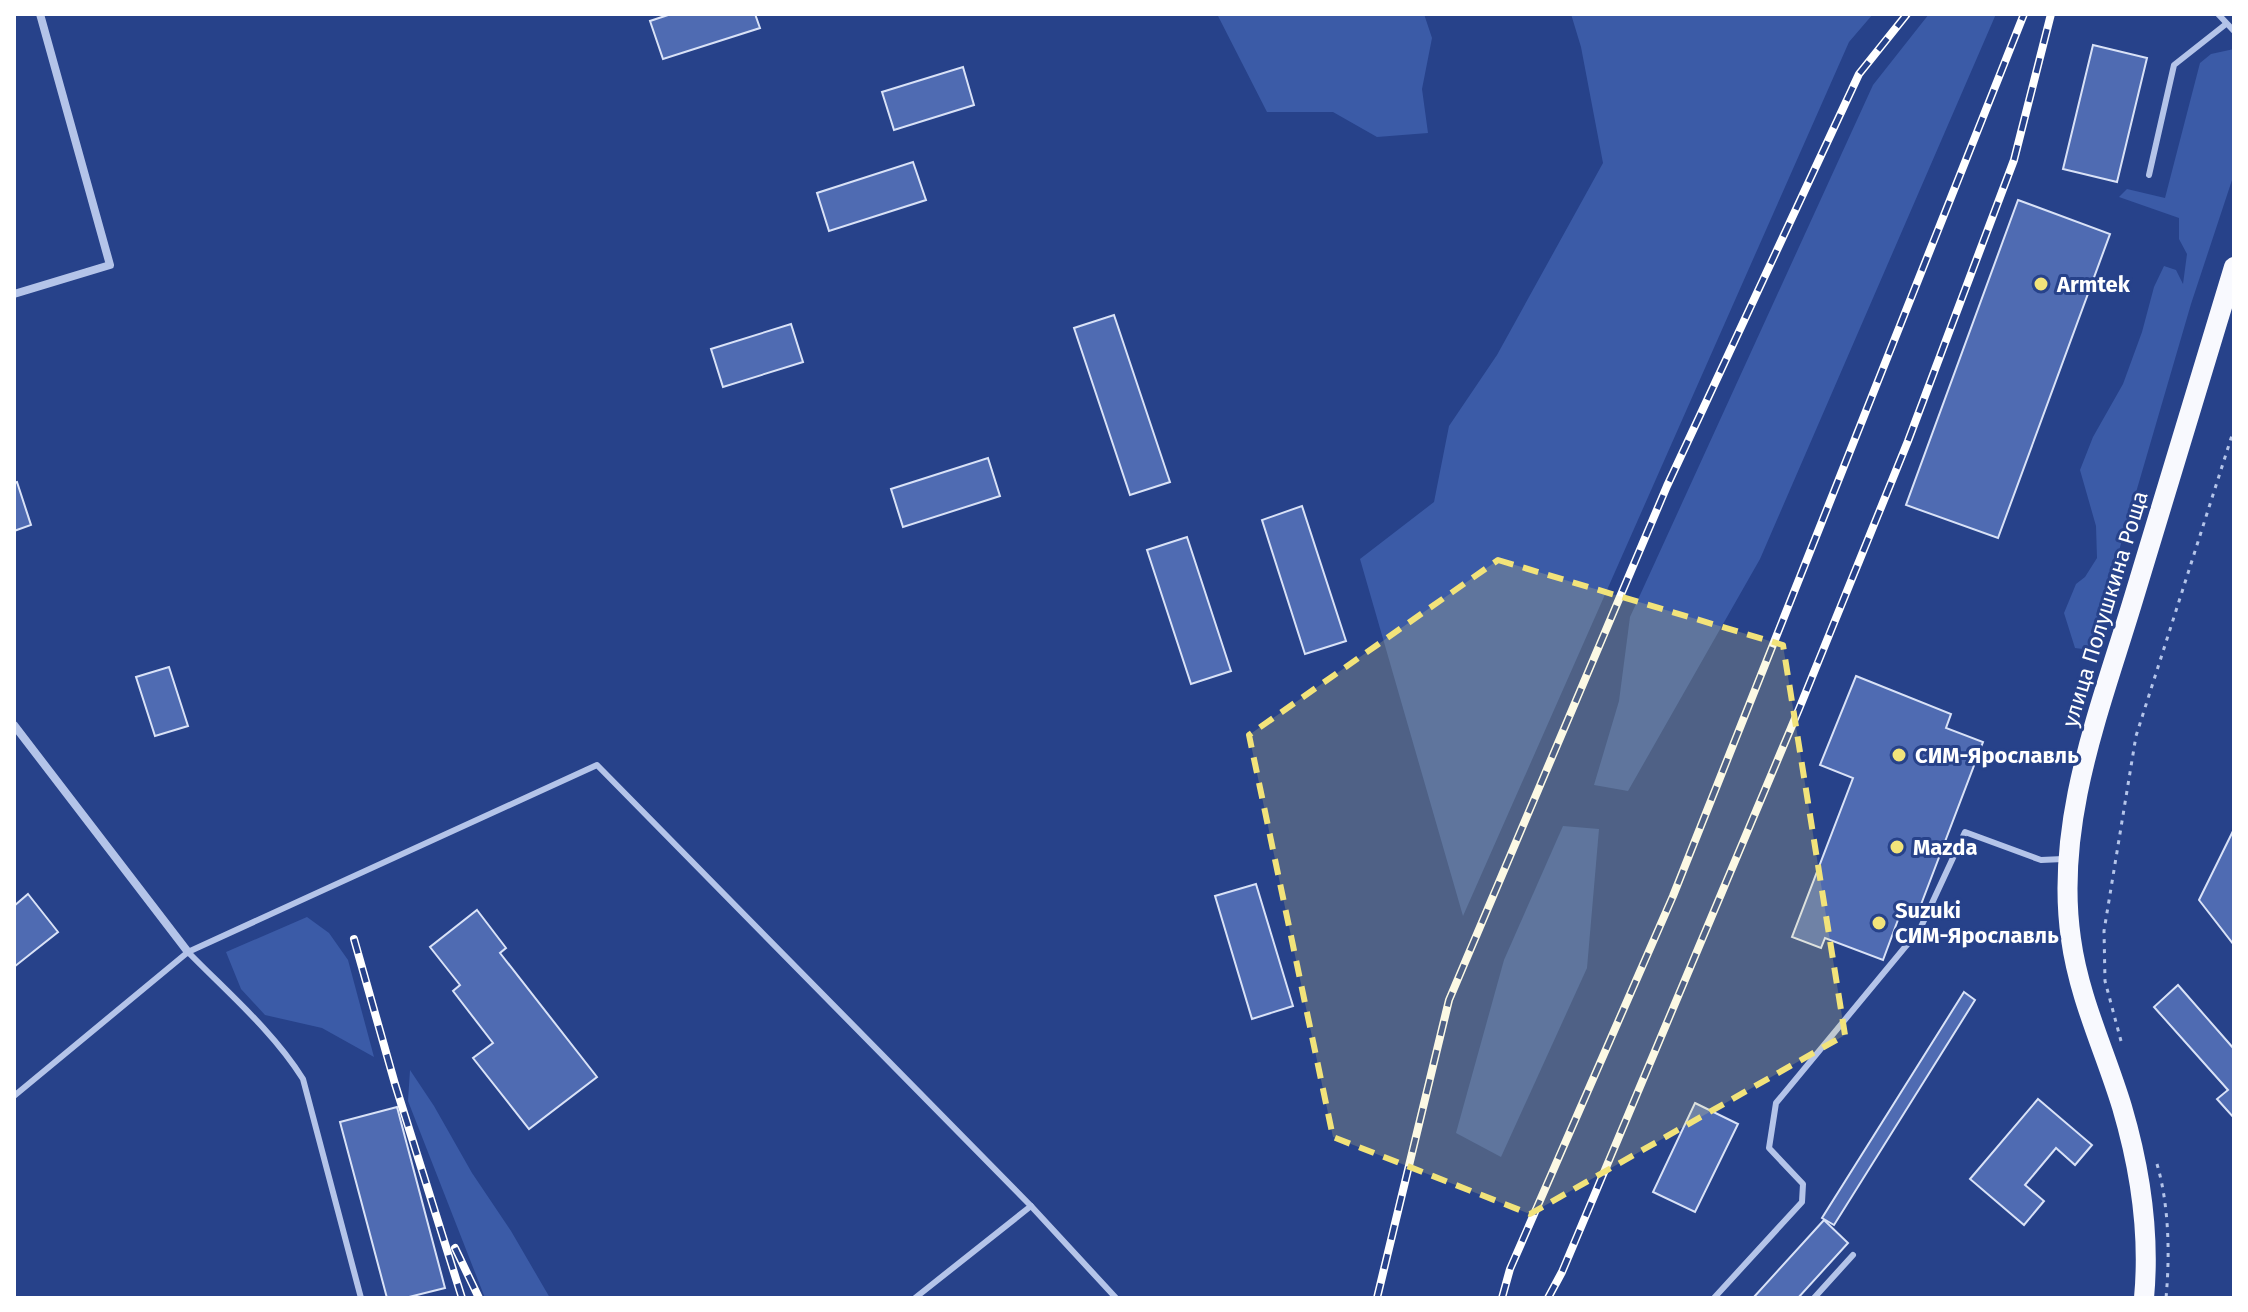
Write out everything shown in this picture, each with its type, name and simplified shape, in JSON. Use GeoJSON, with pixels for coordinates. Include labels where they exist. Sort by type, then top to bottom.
{"type":"FeatureCollection","features":[{"type":"Feature","properties":{"kind":"main road","name":"улица Полушкина Роща"},"geometry":{"type":"LineString","coordinates":[[2144,1298],[2145,1231],[2137,1165],[2121,1105],[2091,1026],[2071,939],[2067,859],[2086,756],[2234,267]]}},
{"type":"Feature","properties":{"kind":"street"},"geometry":{"type":"LineString","coordinates":[[14,294],[110,265],[40,14]]}},
{"type":"Feature","properties":{"kind":"street"},"geometry":{"type":"LineString","coordinates":[[14,725],[188,952]]}},
{"type":"Feature","properties":{"kind":"lane"},"geometry":{"type":"LineString","coordinates":[[2218,14],[2234,31]]}},
{"type":"Feature","properties":{"kind":"lane"},"geometry":{"type":"LineString","coordinates":[[2149,175],[2174,65],[2226,24]]}},
{"type":"Feature","properties":{"kind":"lane"},"geometry":{"type":"LineString","coordinates":[[14,1096],[188,952],[597,765],[1031,1206],[1116,1298]]}},
{"type":"Feature","properties":{"kind":"lane"},"geometry":{"type":"LineString","coordinates":[[1714,1298],[1802,1202],[1803,1184],[1769,1148],[1776,1103],[1920,929],[1965,832],[2041,860],[2067,859]]}},
{"type":"Feature","properties":{"kind":"lane"},"geometry":{"type":"LineString","coordinates":[[188,952],[270,1036],[303,1079],[361,1298]]}},
{"type":"Feature","properties":{"kind":"lane"},"geometry":{"type":"LineString","coordinates":[[915,1298],[1031,1206]]}},
{"type":"Feature","properties":{"kind":"lane"},"geometry":{"type":"LineString","coordinates":[[1814,1298],[1853,1255]]}},
{"type":"Feature","properties":{"kind":"path"},"geometry":{"type":"LineString","coordinates":[[2123,1048],[2105,981],[2104,931],[2136,736],[2234,429]]}},
{"type":"Feature","properties":{"kind":"path"},"geometry":{"type":"LineString","coordinates":[[2157,1165],[2169,1268],[2166,1298]]}},
{"type":"Feature","properties":{"kind":"highlighted area"},"geometry":{"type":"Polygon","coordinates":[[[1498,560],[1783,645],[1845,1035],[1530,1214],[1333,1137],[1249,735],[1498,560]]]}},
{"type":"Feature","properties":{"kind":"shaded area"},"geometry":{"type":"Polygon","coordinates":[[[1217,14],[1424,14],[1432,38],[1422,89],[1428,133],[1377,137],[1333,112],[1267,112],[1217,14]]]}},
{"type":"Feature","properties":{"kind":"shaded area"},"geometry":{"type":"Polygon","coordinates":[[[1571,14],[1873,14],[1849,42],[1463,916],[1360,559],[1434,502],[1449,426],[1497,355],[1603,163],[1581,47],[1571,14]]]}},
{"type":"Feature","properties":{"kind":"shaded area"},"geometry":{"type":"Polygon","coordinates":[[[1929,14],[1996,14],[1760,559],[1628,791],[1594,785],[1619,701],[1630,617],[1873,85],[1929,14]]]}},
{"type":"Feature","properties":{"kind":"shaded area"},"geometry":{"type":"Polygon","coordinates":[[[2234,49],[2234,174],[2191,304],[2090,650],[2075,648],[2064,613],[2076,584],[2085,577],[2097,558],[2096,526],[2080,470],[2093,437],[2123,384],[2154,287],[2164,266],[2176,270],[2183,284],[2187,254],[2179,239],[2179,218],[2119,197],[2127,189],[2165,198],[2200,63],[2211,54],[2234,49]]]}},
{"type":"Feature","properties":{"kind":"shaded area"},"geometry":{"type":"Polygon","coordinates":[[[1563,826],[1599,829],[1587,968],[1501,1157],[1456,1133],[1504,960],[1563,826]]]}},
{"type":"Feature","properties":{"kind":"shaded area"},"geometry":{"type":"Polygon","coordinates":[[[307,917],[329,933],[348,960],[374,1057],[322,1028],[265,1015],[241,989],[226,952],[307,917]]]}},
{"type":"Feature","properties":{"kind":"shaded area"},"geometry":{"type":"Polygon","coordinates":[[[410,1070],[550,1298],[485,1298],[408,1101],[410,1070]]]}},
{"type":"Feature","properties":{"kind":"building"},"geometry":{"type":"Polygon","coordinates":[[[671,14],[755,14],[760,28],[663,59],[650,21],[671,14]]]}},
{"type":"Feature","properties":{"kind":"building"},"geometry":{"type":"Polygon","coordinates":[[[2093,45],[2147,58],[2117,182],[2063,169],[2093,45]]]}},
{"type":"Feature","properties":{"kind":"building"},"geometry":{"type":"Polygon","coordinates":[[[963,67],[974,105],[894,130],[882,92],[963,67]]]}},
{"type":"Feature","properties":{"kind":"building"},"geometry":{"type":"Polygon","coordinates":[[[913,162],[926,200],[829,231],[817,193],[913,162]]]}},
{"type":"Feature","properties":{"kind":"building"},"geometry":{"type":"Polygon","coordinates":[[[2018,200],[2110,234],[1998,538],[1906,505],[2018,200]]]}},
{"type":"Feature","properties":{"kind":"building"},"geometry":{"type":"Polygon","coordinates":[[[1114,315],[1170,482],[1130,495],[1074,328],[1114,315]]]}},
{"type":"Feature","properties":{"kind":"building"},"geometry":{"type":"Polygon","coordinates":[[[791,324],[803,362],[723,387],[711,349],[791,324]]]}},
{"type":"Feature","properties":{"kind":"building"},"geometry":{"type":"Polygon","coordinates":[[[988,458],[1000,496],[903,527],[891,489],[988,458]]]}},
{"type":"Feature","properties":{"kind":"building"},"geometry":{"type":"Polygon","coordinates":[[[17,482],[31,525],[14,531],[14,483],[17,482]]]}},
{"type":"Feature","properties":{"kind":"building"},"geometry":{"type":"Polygon","coordinates":[[[1302,506],[1346,641],[1305,654],[1262,520],[1302,506]]]}},
{"type":"Feature","properties":{"kind":"building"},"geometry":{"type":"Polygon","coordinates":[[[1187,537],[1231,671],[1191,684],[1147,550],[1187,537]]]}},
{"type":"Feature","properties":{"kind":"building"},"geometry":{"type":"Polygon","coordinates":[[[169,667],[188,726],[155,736],[136,677],[169,667]]]}},
{"type":"Feature","properties":{"kind":"building"},"geometry":{"type":"Polygon","coordinates":[[[1856,676],[1951,714],[1946,728],[1983,742],[1917,915],[1902,909],[1883,960],[1825,938],[1821,948],[1792,937],[1853,778],[1820,765],[1856,676]]]}},
{"type":"Feature","properties":{"kind":"building"},"geometry":{"type":"Polygon","coordinates":[[[2234,829],[2234,945],[2199,900],[2234,829]]]}},
{"type":"Feature","properties":{"kind":"building"},"geometry":{"type":"Polygon","coordinates":[[[1256,884],[1293,1006],[1252,1019],[1215,896],[1256,884]]]}},
{"type":"Feature","properties":{"kind":"building"},"geometry":{"type":"Polygon","coordinates":[[[28,894],[58,932],[14,967],[14,906],[28,894]]]}},
{"type":"Feature","properties":{"kind":"building"},"geometry":{"type":"Polygon","coordinates":[[[477,910],[506,948],[500,953],[597,1077],[529,1129],[473,1058],[493,1043],[453,991],[460,985],[430,947],[477,910]]]}},
{"type":"Feature","properties":{"kind":"building"},"geometry":{"type":"Polygon","coordinates":[[[2178,985],[2234,1049],[2234,1118],[2217,1099],[2228,1090],[2154,1007],[2178,985]]]}},
{"type":"Feature","properties":{"kind":"building"},"geometry":{"type":"Polygon","coordinates":[[[1964,992],[1975,1000],[1834,1225],[1822,1218],[1964,992]]]}},
{"type":"Feature","properties":{"kind":"building"},"geometry":{"type":"Polygon","coordinates":[[[2038,1099],[2092,1145],[2075,1165],[2056,1148],[2025,1185],[2044,1201],[2024,1225],[1970,1179],[2038,1099]]]}},
{"type":"Feature","properties":{"kind":"building"},"geometry":{"type":"Polygon","coordinates":[[[1695,1103],[1738,1124],[1695,1212],[1653,1192],[1695,1103]]]}},
{"type":"Feature","properties":{"kind":"building"},"geometry":{"type":"Polygon","coordinates":[[[397,1107],[445,1288],[405,1298],[387,1298],[340,1122],[397,1107]]]}},
{"type":"Feature","properties":{"kind":"building"},"geometry":{"type":"Polygon","coordinates":[[[1824,1220],[1848,1243],[1798,1298],[1753,1298],[1824,1220]]]}},
{"type":"Feature","properties":{"kind":"railway"},"geometry":{"type":"LineString","coordinates":[[1377,1298],[1449,1000],[1667,486],[1859,74],[1907,14]]}},
{"type":"Feature","properties":{"kind":"railway"},"geometry":{"type":"LineString","coordinates":[[1502,1298],[1510,1269],[1673,896],[2024,14]]}},
{"type":"Feature","properties":{"kind":"railway"},"geometry":{"type":"LineString","coordinates":[[1548,1298],[1562,1272],[1799,709],[1908,441],[2014,160],[2051,14]]}},
{"type":"Feature","properties":{"kind":"railway"},"geometry":{"type":"LineString","coordinates":[[354,939],[395,1084],[462,1298]]}},
{"type":"Feature","properties":{"kind":"railway"},"geometry":{"type":"LineString","coordinates":[[455,1248],[479,1298]]}},
{"type":"Feature","properties":{"kind":"place","name":"Armtek"},"geometry":{"type":"Point","coordinates":[2041,284]}},
{"type":"Feature","properties":{"kind":"place","name":"СИМ-Ярославль"},"geometry":{"type":"Point","coordinates":[1899,755]}},
{"type":"Feature","properties":{"kind":"place","name":"Mazda"},"geometry":{"type":"Point","coordinates":[1897,847]}},
{"type":"Feature","properties":{"kind":"place","name":"Suzuki СИМ-Ярославль"},"geometry":{"type":"Point","coordinates":[1879,923]}}]}
